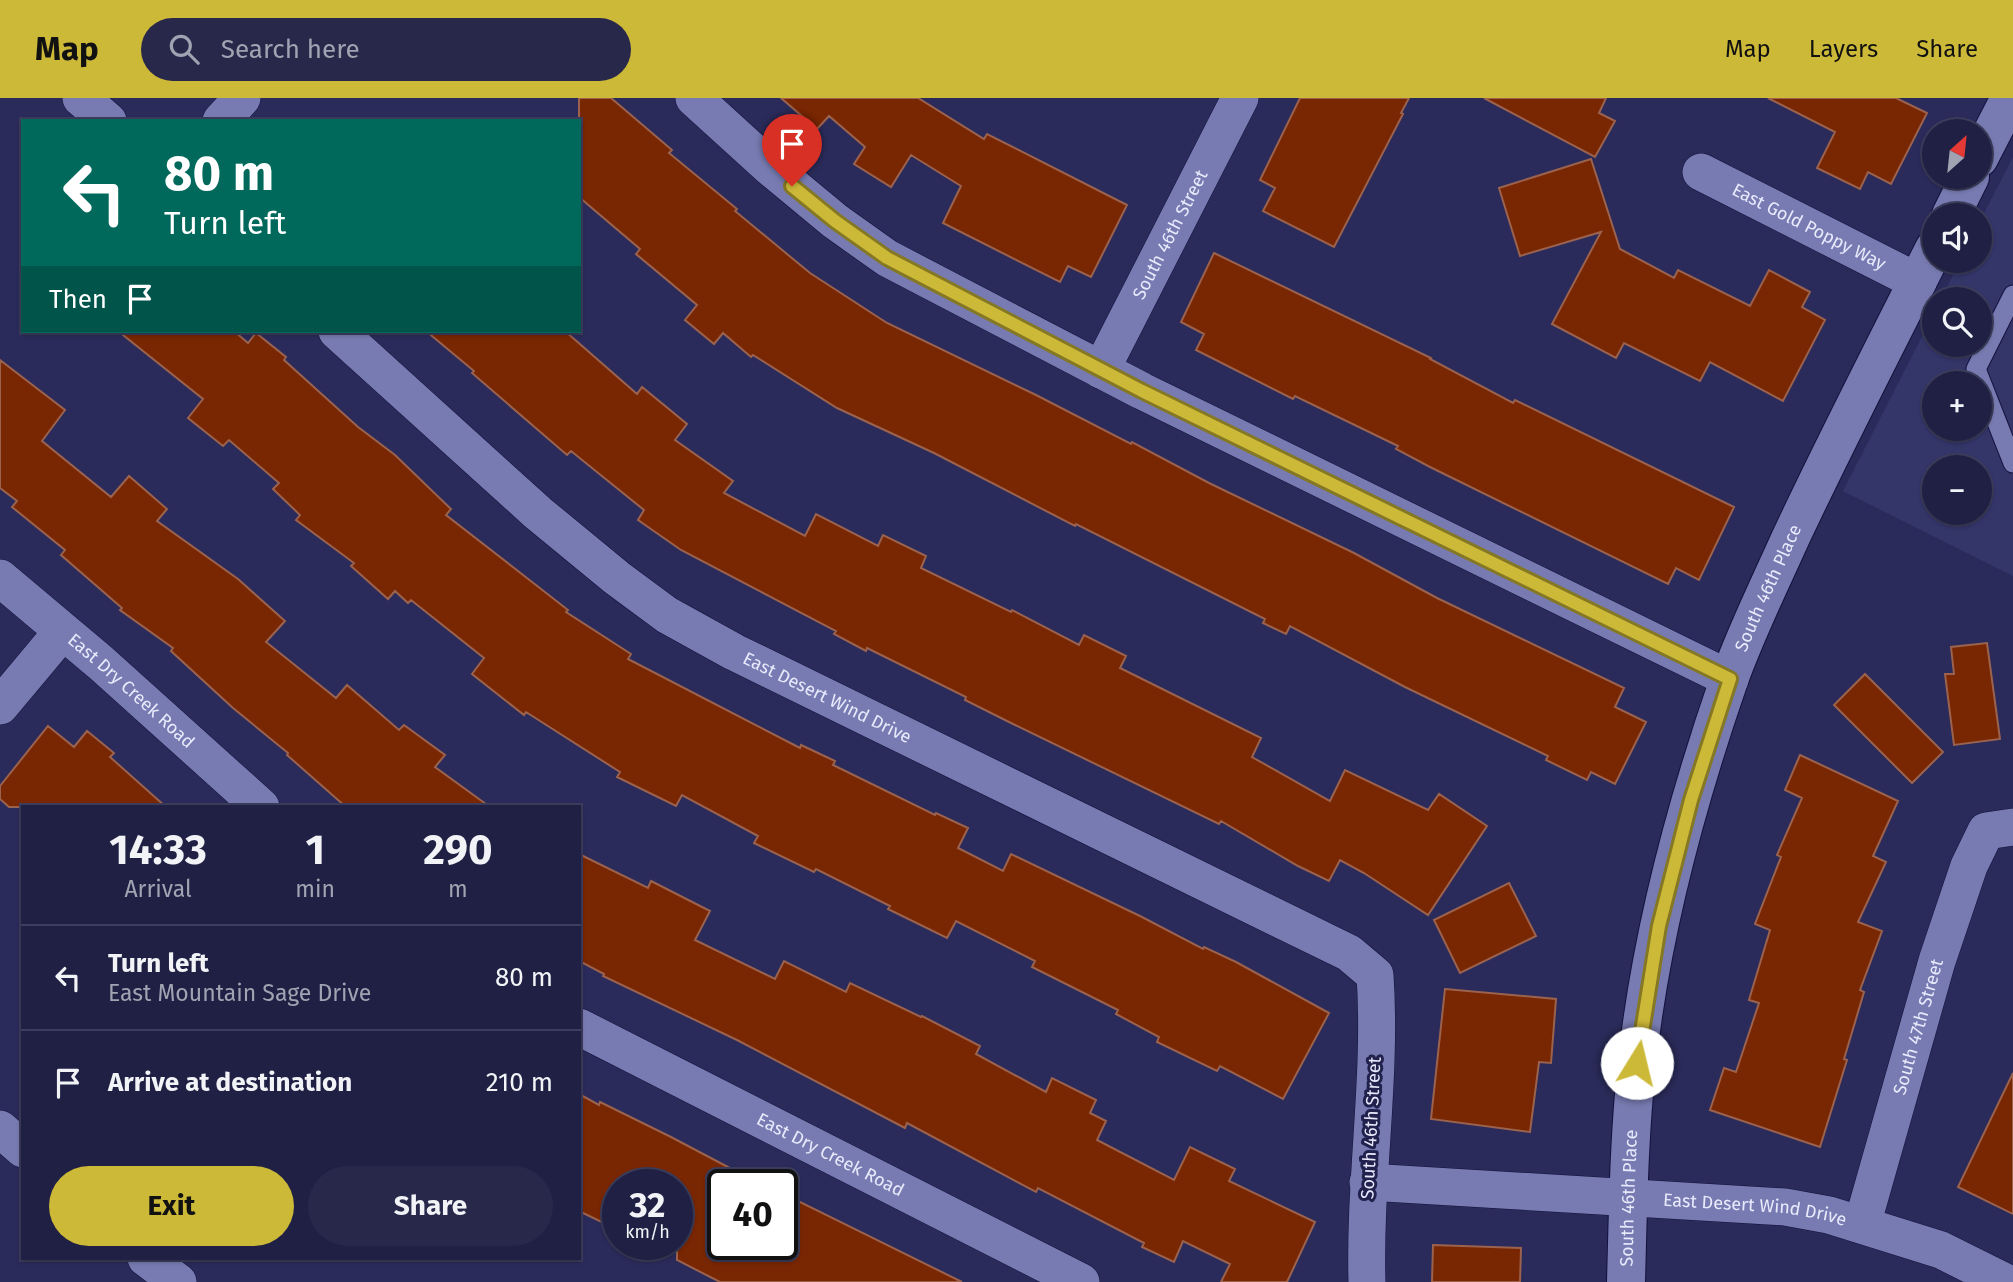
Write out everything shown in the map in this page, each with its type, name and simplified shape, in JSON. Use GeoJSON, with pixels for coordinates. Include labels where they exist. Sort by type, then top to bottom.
{"type":"FeatureCollection","features":[{"type":"Feature","properties":{"kind":"street"},"geometry":{"type":"LineString","coordinates":[[81,98],[106,119]]}},
{"type":"Feature","properties":{"kind":"street"},"geometry":{"type":"LineString","coordinates":[[223,119],[242,98]]}},
{"type":"Feature","properties":{"kind":"street"},"geometry":{"type":"LineString","coordinates":[[694,98],[813,203],[887,258],[1101,370],[1730,679]]}},
{"type":"Feature","properties":{"kind":"street","name":"South 46th Street"},"geometry":{"type":"LineString","coordinates":[[1101,370],[1240,98]]}},
{"type":"Feature","properties":{"kind":"street"},"geometry":{"type":"LineString","coordinates":[[1992,133],[2010,98]]}},
{"type":"Feature","properties":{"kind":"street","name":"East Gold Poppy Way"},"geometry":{"type":"LineString","coordinates":[[1701,172],[1922,264]]}},
{"type":"Feature","properties":{"kind":"street","name":"South 46th Place"},"geometry":{"type":"LineString","coordinates":[[1626,1282],[1637,1063],[1659,926],[1691,800],[1730,679],[1754,618],[1819,477],[1922,273]]}},
{"type":"Feature","properties":{"kind":"street","name":"East Desert Wind Drive"},"geometry":{"type":"LineString","coordinates":[[339,333],[538,513],[667,615],[759,664],[1349,953],[1375,975]]}},
{"type":"Feature","properties":{"kind":"street","name":"East Dry Creek Road"},"geometry":{"type":"LineString","coordinates":[[0,578],[111,672],[259,805]]}},
{"type":"Feature","properties":{"kind":"street"},"geometry":{"type":"LineString","coordinates":[[0,706],[62,632]]}},
{"type":"Feature","properties":{"kind":"street","name":"South 47th Street"},"geometry":{"type":"LineString","coordinates":[[1862,1225],[1937,961],[1969,866],[2000,829]]}},
{"type":"Feature","properties":{"kind":"street","name":"South 46th Street"},"geometry":{"type":"LineString","coordinates":[[1367,1282],[1365,1231],[1378,1015],[1375,975]]}},
{"type":"Feature","properties":{"kind":"street","name":"East Dry Creek Road"},"geometry":{"type":"LineString","coordinates":[[581,1028],[1081,1282]]}},
{"type":"Feature","properties":{"kind":"street"},"geometry":{"type":"LineString","coordinates":[[0,1129],[21,1147]]}},
{"type":"Feature","properties":{"kind":"street","name":"East Desert Wind Drive"},"geometry":{"type":"LineString","coordinates":[[1368,1182],[1785,1207],[1829,1215],[1941,1250],[2004,1282]]}},
{"type":"Feature","properties":{"kind":"street"},"geometry":{"type":"LineString","coordinates":[[149,1260],[178,1282]]}},
{"type":"Feature","properties":{"kind":"lane"},"geometry":{"type":"LineString","coordinates":[[2013,295],[1976,369],[2013,463]]}},
{"type":"Feature","properties":{"kind":"shaded area"},"geometry":{"type":"Polygon","coordinates":[[[2013,157],[2013,576],[1843,491],[1922,336],[1922,357],[1992,357],[1992,287],[1947,287],[1954,273],[1992,273],[1992,203],[1989,203],[2013,157]]]}},
{"type":"Feature","properties":{"kind":"building"},"geometry":{"type":"Polygon","coordinates":[[[579,98],[611,98],[672,150],[669,153],[810,273],[887,323],[1354,553],[1437,598],[1624,688],[1615,707],[1646,722],[1615,784],[1591,772],[1587,780],[1546,760],[1548,756],[1405,687],[1290,626],[1286,634],[1263,623],[1265,619],[934,453],[837,408],[753,355],[751,357],[723,333],[714,344],[685,320],[697,305],[636,254],[640,249],[581,199],[579,98]]]}},
{"type":"Feature","properties":{"kind":"building"},"geometry":{"type":"Polygon","coordinates":[[[781,98],[918,98],[984,139],[987,134],[1127,205],[1091,277],[1068,266],[1060,282],[943,223],[961,186],[911,155],[891,187],[854,164],[865,147],[829,116],[817,129],[781,98]]]}},
{"type":"Feature","properties":{"kind":"building"},"geometry":{"type":"Polygon","coordinates":[[[1300,98],[1409,98],[1334,247],[1263,211],[1275,188],[1260,180],[1300,98]]]}},
{"type":"Feature","properties":{"kind":"building"},"geometry":{"type":"Polygon","coordinates":[[[1484,98],[1606,98],[1599,113],[1615,121],[1595,157],[1484,98]]]}},
{"type":"Feature","properties":{"kind":"building"},"geometry":{"type":"Polygon","coordinates":[[[1768,98],[1896,98],[1927,113],[1891,184],[1868,172],[1860,189],[1817,168],[1835,132],[1768,98]]]}},
{"type":"Feature","properties":{"kind":"building"},"geometry":{"type":"Polygon","coordinates":[[[1591,159],[1620,249],[1674,278],[1678,270],[1750,306],[1769,270],[1810,292],[1802,307],[1825,320],[1783,401],[1710,362],[1700,381],[1624,343],[1616,358],[1552,324],[1601,232],[1520,256],[1499,188],[1591,159]]]}},
{"type":"Feature","properties":{"kind":"building"},"geometry":{"type":"Polygon","coordinates":[[[1214,253],[1431,358],[1513,403],[1515,400],[1734,507],[1699,580],[1676,568],[1668,584],[1430,467],[1396,449],[1398,446],[1295,396],[1293,399],[1196,350],[1204,334],[1181,322],[1214,253]]]}},
{"type":"Feature","properties":{"kind":"building"},"geometry":{"type":"Polygon","coordinates":[[[120,333],[236,333],[248,343],[256,333],[286,357],[284,360],[358,427],[395,455],[451,509],[446,515],[568,610],[566,612],[631,654],[628,659],[800,748],[801,745],[835,761],[833,765],[935,815],[936,813],[968,828],[958,848],[1003,871],[1011,854],[1203,949],[1204,947],[1236,962],[1329,1013],[1283,1099],[1220,1066],[1217,1071],[1157,1042],[1159,1037],[1116,1014],[1118,1010],[1032,967],[1035,961],[956,921],[947,938],[816,869],[814,872],[754,843],[758,836],[682,795],[676,806],[617,777],[620,772],[526,712],[524,715],[472,674],[484,658],[411,600],[408,603],[395,591],[388,599],[351,566],[354,563],[296,520],[300,515],[273,489],[279,483],[229,440],[223,446],[188,418],[203,399],[120,333]]]}},
{"type":"Feature","properties":{"kind":"building"},"geometry":{"type":"Polygon","coordinates":[[[428,333],[567,333],[637,394],[642,387],[687,424],[675,440],[733,481],[724,493],[805,536],[816,514],[878,546],[883,535],[926,556],[921,568],[1011,612],[1012,610],[1079,645],[1084,635],[1126,656],[1120,668],[1261,738],[1252,757],[1330,801],[1345,770],[1428,810],[1439,794],[1487,826],[1428,915],[1340,860],[1329,881],[1221,821],[1219,824],[965,700],[966,697],[867,648],[866,651],[834,634],[836,631],[681,550],[638,520],[644,510],[571,451],[567,455],[472,373],[474,371],[428,333]]]}},
{"type":"Feature","properties":{"kind":"building"},"geometry":{"type":"Polygon","coordinates":[[[0,360],[65,410],[42,441],[111,497],[129,476],[167,509],[157,521],[238,579],[285,621],[266,642],[336,698],[347,685],[399,730],[404,725],[445,755],[435,767],[487,805],[344,805],[171,651],[173,648],[120,610],[122,608],[61,555],[65,550],[12,507],[17,501],[0,488],[0,360]]]}},
{"type":"Feature","properties":{"kind":"building"},"geometry":{"type":"Polygon","coordinates":[[[1987,643],[2000,739],[1954,745],[1945,674],[1954,674],[1951,647],[1987,643]]]}},
{"type":"Feature","properties":{"kind":"building"},"geometry":{"type":"Polygon","coordinates":[[[1865,674],[1943,752],[1912,783],[1834,705],[1865,674]]]}},
{"type":"Feature","properties":{"kind":"building"},"geometry":{"type":"Polygon","coordinates":[[[48,726],[74,747],[87,731],[114,753],[110,757],[164,805],[9,807],[0,799],[0,786],[48,726]]]}},
{"type":"Feature","properties":{"kind":"building"},"geometry":{"type":"Polygon","coordinates":[[[1800,755],[1898,801],[1873,856],[1886,862],[1858,922],[1882,931],[1860,990],[1864,992],[1844,1059],[1847,1060],[1820,1147],[1710,1110],[1724,1068],[1736,1072],[1759,1003],[1749,1000],[1770,930],[1755,924],[1781,857],[1777,855],[1802,798],[1785,790],[1800,755]]]}},
{"type":"Feature","properties":{"kind":"building"},"geometry":{"type":"Polygon","coordinates":[[[581,855],[648,888],[651,881],[710,911],[695,940],[775,979],[784,961],[846,992],[850,983],[980,1046],[976,1054],[1046,1092],[1052,1078],[1096,1100],[1090,1113],[1106,1121],[1097,1140],[1174,1180],[1190,1147],[1235,1169],[1229,1181],[1315,1222],[1287,1282],[1221,1282],[1230,1264],[1183,1241],[1174,1262],[1142,1247],[1144,1243],[1038,1188],[1036,1192],[907,1123],[905,1128],[737,1040],[603,976],[604,974],[581,962],[581,855]]]}},
{"type":"Feature","properties":{"kind":"building"},"geometry":{"type":"Polygon","coordinates":[[[1509,883],[1536,936],[1460,973],[1434,920],[1509,883]]]}},
{"type":"Feature","properties":{"kind":"building"},"geometry":{"type":"Polygon","coordinates":[[[1445,989],[1556,999],[1551,1063],[1539,1062],[1530,1132],[1431,1119],[1445,989]]]}},
{"type":"Feature","properties":{"kind":"building"},"geometry":{"type":"Polygon","coordinates":[[[2013,1073],[2013,1214],[1958,1187],[2013,1073]]]}},
{"type":"Feature","properties":{"kind":"building"},"geometry":{"type":"Polygon","coordinates":[[[581,1095],[599,1105],[600,1102],[732,1169],[707,1169],[707,1260],[798,1260],[798,1201],[962,1282],[720,1282],[677,1260],[693,1260],[693,1169],[602,1169],[602,1222],[581,1212],[581,1095]]]}},
{"type":"Feature","properties":{"kind":"building"},"geometry":{"type":"Polygon","coordinates":[[[1433,1245],[1521,1248],[1520,1282],[1432,1282],[1433,1245]]]}},
{"type":"Feature","properties":{"kind":"route"},"geometry":{"type":"LineString","coordinates":[[792,186],[887,258],[1142,391],[1730,679],[1691,800],[1659,926],[1637,1063]]}}]}
